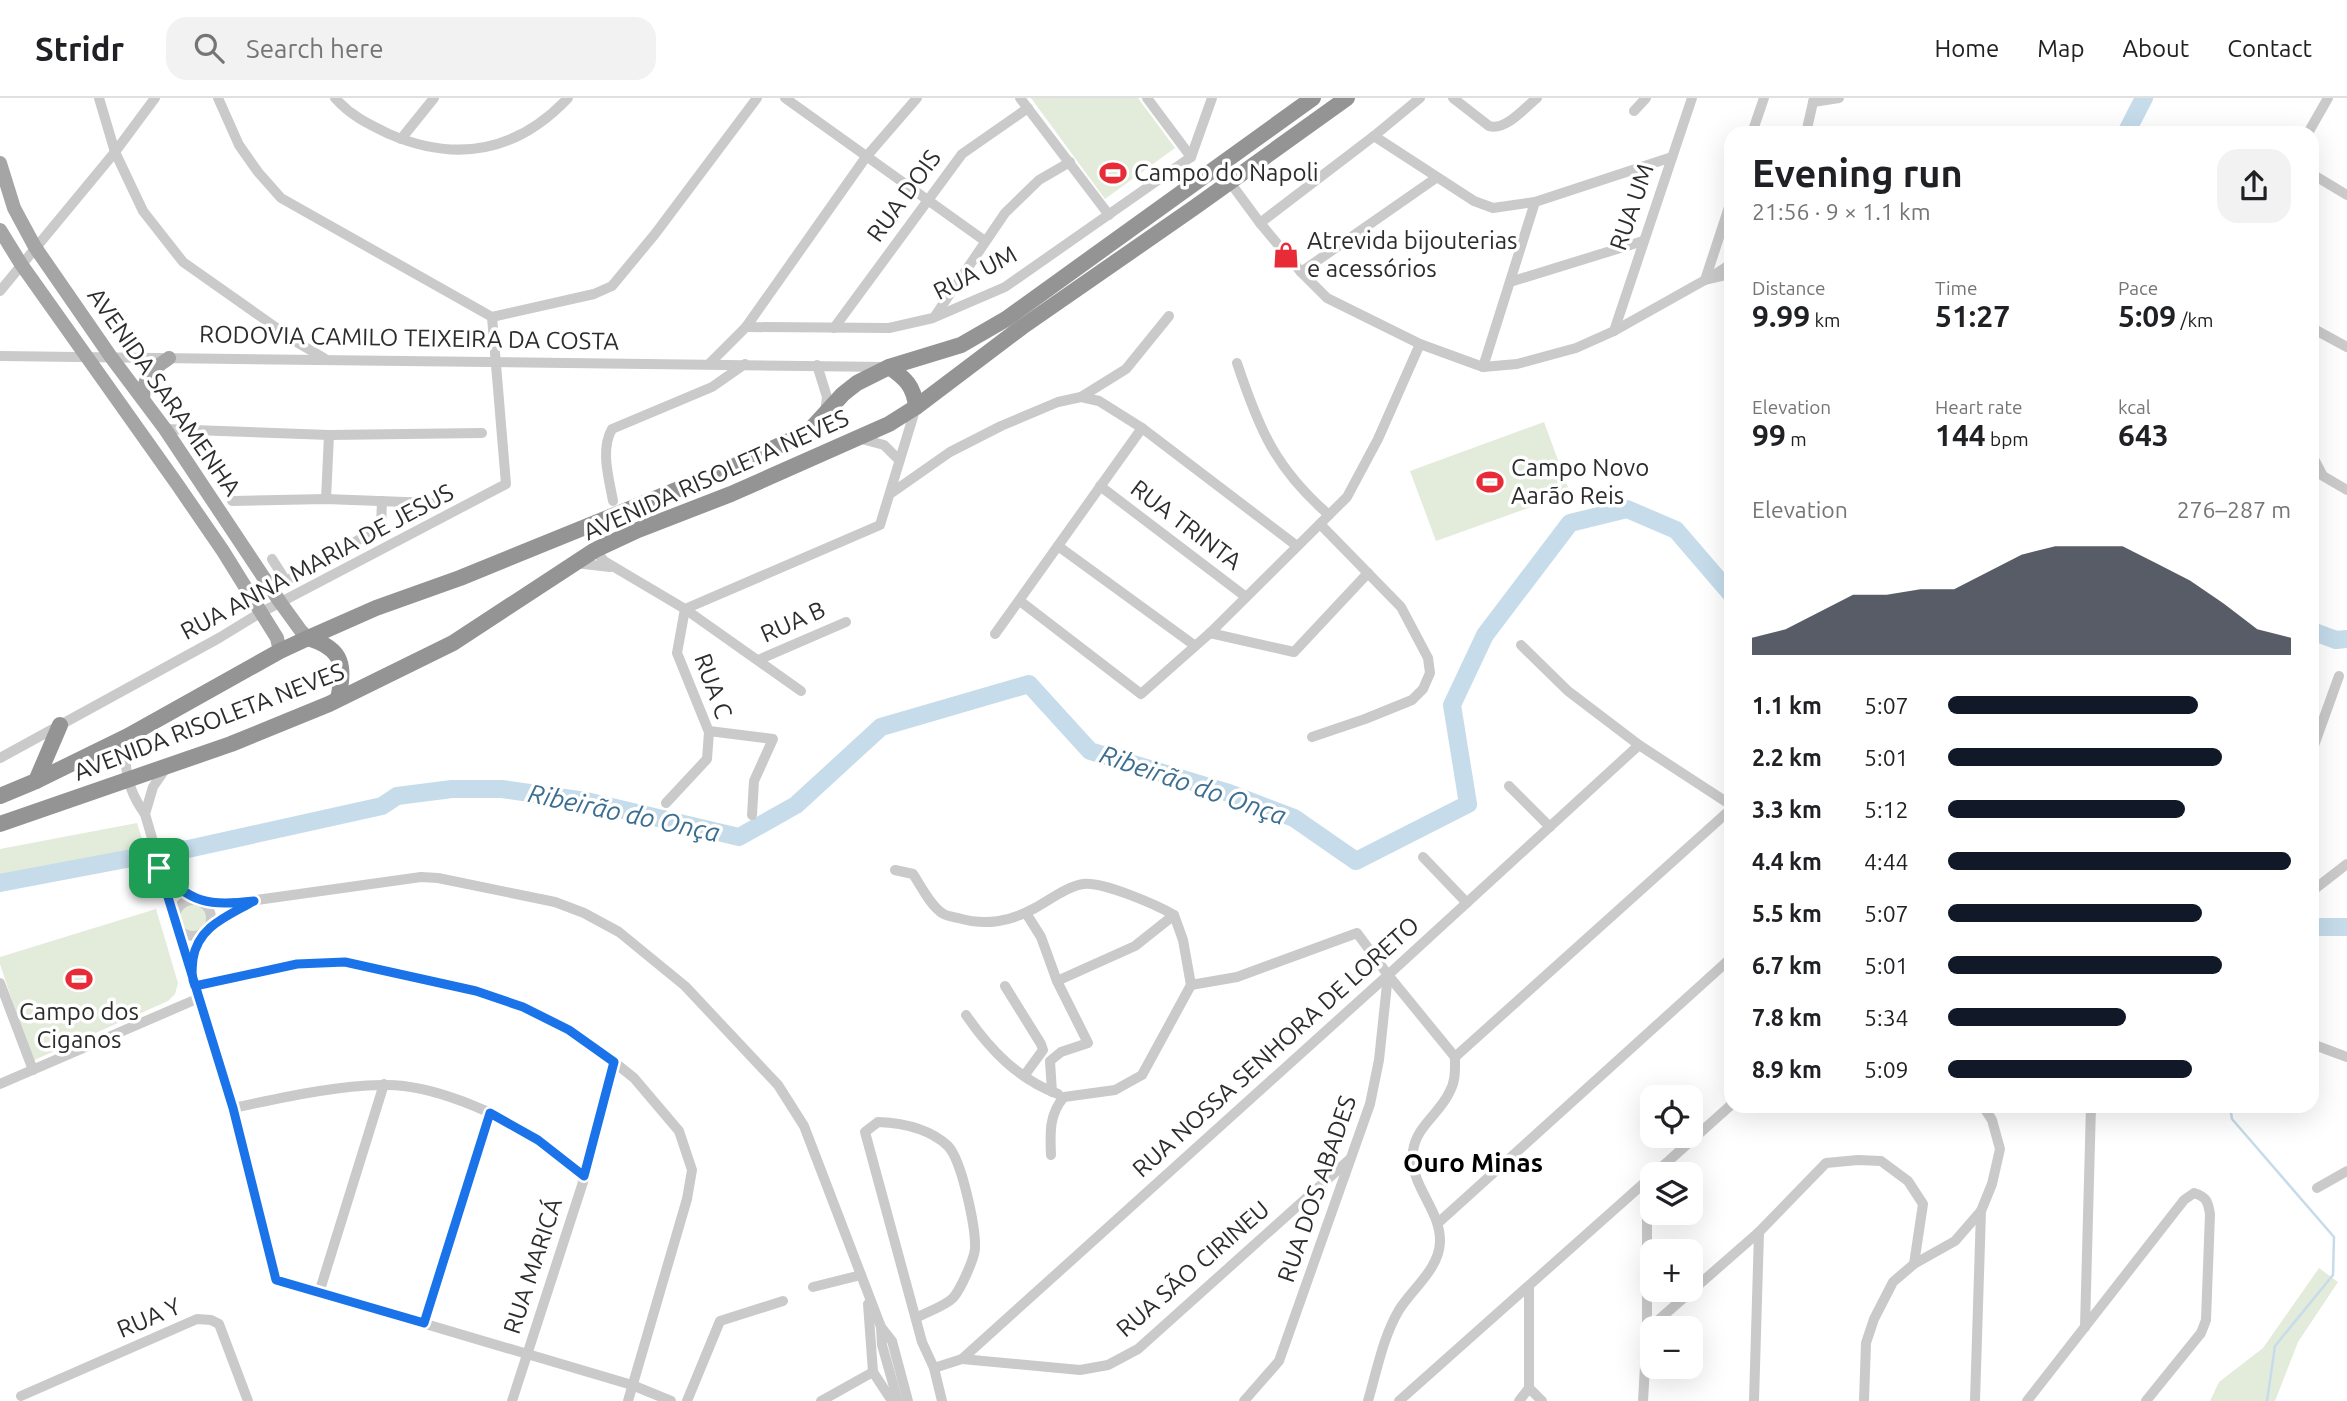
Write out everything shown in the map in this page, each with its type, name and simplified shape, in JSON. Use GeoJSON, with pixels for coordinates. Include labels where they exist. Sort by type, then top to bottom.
{"type":"FeatureCollection","features":[{"type":"Feature","properties":{"kind":"highway","name":"RODOVIA CAMILO TEIXEIRA DA COSTA"},"geometry":{"type":"LineString","coordinates":[[889,367],[961,345],[1006,319],[1313,98]]}},
{"type":"Feature","properties":{"kind":"highway"},"geometry":{"type":"LineString","coordinates":[[889,367],[904,377],[912,387],[916,407],[1022,327],[1347,98]]}},
{"type":"Feature","properties":{"kind":"highway","name":"AVENIDA RISOLETA NEVES"},"geometry":{"type":"LineString","coordinates":[[0,796],[128,736],[280,651],[376,608],[460,578],[728,469],[793,439],[811,429],[843,394],[857,383],[889,367]]}},
{"type":"Feature","properties":{"kind":"highway","name":"AVENIDA RISOLETA NEVES"},"geometry":{"type":"LineString","coordinates":[[0,824],[231,744],[338,699],[453,643],[595,550],[858,438],[889,424],[916,407]]}},
{"type":"Feature","properties":{"kind":"highway"},"geometry":{"type":"LineString","coordinates":[[309,638],[326,644],[338,656],[342,665],[342,679],[338,699]]}},
{"type":"Feature","properties":{"kind":"highway"},"geometry":{"type":"LineString","coordinates":[[36,781],[60,725]]}},
{"type":"Feature","properties":{"kind":"main road","name":"AVENIDA SARAMENHA"},"geometry":{"type":"LineString","coordinates":[[0,163],[14,208],[35,247],[165,429],[280,602],[309,638]]}},
{"type":"Feature","properties":{"kind":"main road","name":"AVENIDA SARAMENHA"},"geometry":{"type":"LineString","coordinates":[[0,230],[192,507],[277,638],[280,651]]}},
{"type":"Feature","properties":{"kind":"main road"},"geometry":{"type":"LineString","coordinates":[[143,399],[144,382],[152,370],[169,358]]}},
{"type":"Feature","properties":{"kind":"street"},"geometry":{"type":"LineString","coordinates":[[99,98],[115,152],[143,211],[183,262],[298,343],[327,360]]}},
{"type":"Feature","properties":{"kind":"street"},"geometry":{"type":"LineString","coordinates":[[0,291],[115,152],[155,98]]}},
{"type":"Feature","properties":{"kind":"street"},"geometry":{"type":"LineString","coordinates":[[218,98],[239,145],[281,198],[492,317],[594,294],[612,286],[655,234],[757,98]]}},
{"type":"Feature","properties":{"kind":"street"},"geometry":{"type":"LineString","coordinates":[[335,98],[363,122],[401,139],[435,148],[468,150],[507,142],[533,129],[568,98]]}},
{"type":"Feature","properties":{"kind":"street"},"geometry":{"type":"LineString","coordinates":[[401,139],[434,98]]}},
{"type":"Feature","properties":{"kind":"street"},"geometry":{"type":"LineString","coordinates":[[785,98],[985,241]]}},
{"type":"Feature","properties":{"kind":"street"},"geometry":{"type":"LineString","coordinates":[[1020,98],[1109,215]]}},
{"type":"Feature","properties":{"kind":"street"},"geometry":{"type":"LineString","coordinates":[[1148,98],[1191,157]]}},
{"type":"Feature","properties":{"kind":"street"},"geometry":{"type":"LineString","coordinates":[[1191,157],[1212,98]]}},
{"type":"Feature","properties":{"kind":"street"},"geometry":{"type":"LineString","coordinates":[[1260,223],[1420,98]]}},
{"type":"Feature","properties":{"kind":"street"},"geometry":{"type":"LineString","coordinates":[[1453,98],[1489,126],[1500,127],[1537,98]]}},
{"type":"Feature","properties":{"kind":"street"},"geometry":{"type":"LineString","coordinates":[[1634,111],[1646,98]]}},
{"type":"Feature","properties":{"kind":"street","name":"RUA UM"},"geometry":{"type":"LineString","coordinates":[[1614,331],[1692,98]]}},
{"type":"Feature","properties":{"kind":"street"},"geometry":{"type":"LineString","coordinates":[[1754,126],[1764,98]]}},
{"type":"Feature","properties":{"kind":"street"},"geometry":{"type":"LineString","coordinates":[[1808,126],[1814,100],[1839,98]]}},
{"type":"Feature","properties":{"kind":"street"},"geometry":{"type":"LineString","coordinates":[[2312,126],[2328,98]]}},
{"type":"Feature","properties":{"kind":"street"},"geometry":{"type":"LineString","coordinates":[[712,387],[709,364],[746,327],[866,157],[912,100]]}},
{"type":"Feature","properties":{"kind":"street","name":"RUA DOIS"},"geometry":{"type":"LineString","coordinates":[[834,328],[962,154],[1028,108]]}},
{"type":"Feature","properties":{"kind":"street"},"geometry":{"type":"LineString","coordinates":[[1374,136],[1474,201],[1493,208],[1535,201],[1672,157]]}},
{"type":"Feature","properties":{"kind":"street","name":"RUA UM"},"geometry":{"type":"LineString","coordinates":[[746,327],[889,328],[933,318],[1005,287],[1191,157]]}},
{"type":"Feature","properties":{"kind":"street"},"geometry":{"type":"LineString","coordinates":[[933,318],[1005,213],[1039,180],[1070,162]]}},
{"type":"Feature","properties":{"kind":"street"},"geometry":{"type":"LineString","coordinates":[[1218,166],[1260,223],[1327,298],[1420,344],[1483,367],[1517,364],[1576,348],[1614,331],[1724,268]]}},
{"type":"Feature","properties":{"kind":"street"},"geometry":{"type":"LineString","coordinates":[[1301,272],[1436,178]]}},
{"type":"Feature","properties":{"kind":"street"},"geometry":{"type":"LineString","coordinates":[[2319,178],[2347,195]]}},
{"type":"Feature","properties":{"kind":"street"},"geometry":{"type":"LineString","coordinates":[[1483,367],[1535,201]]}},
{"type":"Feature","properties":{"kind":"street"},"geometry":{"type":"LineString","coordinates":[[1705,280],[1724,222]]}},
{"type":"Feature","properties":{"kind":"street"},"geometry":{"type":"LineString","coordinates":[[1510,282],[1643,241]]}},
{"type":"Feature","properties":{"kind":"street"},"geometry":{"type":"LineString","coordinates":[[1705,280],[1724,276]]}},
{"type":"Feature","properties":{"kind":"street"},"geometry":{"type":"LineString","coordinates":[[890,494],[950,452],[1058,402],[1081,397],[1126,369],[1169,316]]}},
{"type":"Feature","properties":{"kind":"street","name":"RUA ANNA MARIA DE JESUS"},"geometry":{"type":"LineString","coordinates":[[0,758],[219,638],[260,612],[506,484],[492,317]]}},
{"type":"Feature","properties":{"kind":"street"},"geometry":{"type":"LineString","coordinates":[[2319,332],[2347,347]]}},
{"type":"Feature","properties":{"kind":"street"},"geometry":{"type":"LineString","coordinates":[[1020,601],[1141,694],[1210,633],[1347,497],[1378,439],[1420,344]]}},
{"type":"Feature","properties":{"kind":"street","name":"RODOVIA CAMILO TEIXEIRA DA COSTA"},"geometry":{"type":"LineString","coordinates":[[0,358],[31,355],[889,367]]}},
{"type":"Feature","properties":{"kind":"street"},"geometry":{"type":"LineString","coordinates":[[1237,363],[1255,415],[1281,466],[1307,496],[1329,515]]}},
{"type":"Feature","properties":{"kind":"street"},"geometry":{"type":"LineString","coordinates":[[613,501],[606,439],[612,429],[712,387],[745,364]]}},
{"type":"Feature","properties":{"kind":"street"},"geometry":{"type":"LineString","coordinates":[[817,365],[827,397],[825,416]]}},
{"type":"Feature","properties":{"kind":"street"},"geometry":{"type":"LineString","coordinates":[[1081,397],[1099,401],[1142,428],[1297,546]]}},
{"type":"Feature","properties":{"kind":"street"},"geometry":{"type":"LineString","coordinates":[[685,609],[880,525],[916,407]]}},
{"type":"Feature","properties":{"kind":"street"},"geometry":{"type":"LineString","coordinates":[[995,634],[1142,428]]}},
{"type":"Feature","properties":{"kind":"street"},"geometry":{"type":"LineString","coordinates":[[165,429],[329,435],[482,433]]}},
{"type":"Feature","properties":{"kind":"street"},"geometry":{"type":"LineString","coordinates":[[326,499],[329,435]]}},
{"type":"Feature","properties":{"kind":"street"},"geometry":{"type":"LineString","coordinates":[[858,438],[884,445],[899,460]]}},
{"type":"Feature","properties":{"kind":"street"},"geometry":{"type":"LineString","coordinates":[[2319,468],[2323,476],[2347,490]]}},
{"type":"Feature","properties":{"kind":"street","name":"RUA TRINTA"},"geometry":{"type":"LineString","coordinates":[[1100,486],[1246,597]]}},
{"type":"Feature","properties":{"kind":"street"},"geometry":{"type":"LineString","coordinates":[[232,501],[326,499],[432,503]]}},
{"type":"Feature","properties":{"kind":"street"},"geometry":{"type":"LineString","coordinates":[[272,559],[286,581],[381,527],[382,501]]}},
{"type":"Feature","properties":{"kind":"street"},"geometry":{"type":"LineString","coordinates":[[1312,737],[1412,700],[1423,689],[1430,673],[1428,658],[1401,607],[1320,524]]}},
{"type":"Feature","properties":{"kind":"street"},"geometry":{"type":"LineString","coordinates":[[1058,546],[1194,645]]}},
{"type":"Feature","properties":{"kind":"street"},"geometry":{"type":"LineString","coordinates":[[595,550],[604,561],[685,609],[801,691]]}},
{"type":"Feature","properties":{"kind":"street"},"geometry":{"type":"LineString","coordinates":[[575,563],[616,568]]}},
{"type":"Feature","properties":{"kind":"street"},"geometry":{"type":"LineString","coordinates":[[1210,633],[1294,652],[1368,573]]}},
{"type":"Feature","properties":{"kind":"street","name":"RUA C"},"geometry":{"type":"LineString","coordinates":[[666,803],[707,759],[709,730],[677,653],[685,609]]}},
{"type":"Feature","properties":{"kind":"street","name":"RUA B"},"geometry":{"type":"LineString","coordinates":[[758,660],[846,622]]}},
{"type":"Feature","properties":{"kind":"street"},"geometry":{"type":"LineString","coordinates":[[1521,645],[1568,691],[1639,745],[1724,802]]}},
{"type":"Feature","properties":{"kind":"street"},"geometry":{"type":"LineString","coordinates":[[2319,727],[2339,676]]}},
{"type":"Feature","properties":{"kind":"street"},"geometry":{"type":"LineString","coordinates":[[709,730],[773,739],[754,781],[752,815]]}},
{"type":"Feature","properties":{"kind":"street"},"geometry":{"type":"LineString","coordinates":[[128,736],[125,758],[128,780],[146,819],[233,1108],[276,1280],[632,1385],[671,1401]]}},
{"type":"Feature","properties":{"kind":"street","name":"RUA NOSSA SENHORA DE LORETO"},"geometry":{"type":"LineString","coordinates":[[933,1368],[962,1359],[1639,745]]}},
{"type":"Feature","properties":{"kind":"street"},"geometry":{"type":"LineString","coordinates":[[146,819],[153,787],[168,766]]}},
{"type":"Feature","properties":{"kind":"street"},"geometry":{"type":"LineString","coordinates":[[1509,786],[1550,827]]}},
{"type":"Feature","properties":{"kind":"street"},"geometry":{"type":"LineString","coordinates":[[1455,1057],[1724,813]]}},
{"type":"Feature","properties":{"kind":"street"},"geometry":{"type":"LineString","coordinates":[[1423,857],[1467,903]]}},
{"type":"Feature","properties":{"kind":"street"},"geometry":{"type":"LineString","coordinates":[[2319,886],[2347,864]]}},
{"type":"Feature","properties":{"kind":"street"},"geometry":{"type":"LineString","coordinates":[[158,865],[176,887],[207,906],[210,911],[210,923],[196,946],[193,981]]}},
{"type":"Feature","properties":{"kind":"street"},"geometry":{"type":"LineString","coordinates":[[895,870],[914,874],[928,897],[943,914],[986,923],[1006,921],[1026,913],[1083,884],[1104,886],[1174,915],[1191,985],[1142,1075],[1115,1090],[1064,1097],[1052,1092],[1024,1076],[985,1042],[966,1015]]}},
{"type":"Feature","properties":{"kind":"street"},"geometry":{"type":"LineString","coordinates":[[254,901],[206,930],[188,935],[183,933],[175,921],[178,907],[182,903],[198,900],[228,904],[421,877],[438,878],[555,902],[608,924],[685,986],[778,1085],[804,1126],[881,1327],[882,1345],[898,1401]]}},
{"type":"Feature","properties":{"kind":"street"},"geometry":{"type":"LineString","coordinates":[[1026,913],[1041,937],[1057,981],[1088,1043],[1061,1052],[1050,1061],[1052,1092]]}},
{"type":"Feature","properties":{"kind":"street"},"geometry":{"type":"LineString","coordinates":[[1057,981],[1135,946],[1174,915]]}},
{"type":"Feature","properties":{"kind":"street"},"geometry":{"type":"LineString","coordinates":[[1191,985],[1237,976],[1357,933],[1455,1057],[1455,1079],[1449,1095],[1422,1128],[1413,1150],[1412,1168],[1438,1223],[1440,1244],[1431,1269],[1399,1310],[1384,1343],[1368,1401]]}},
{"type":"Feature","properties":{"kind":"street"},"geometry":{"type":"LineString","coordinates":[[193,981],[297,964],[357,964],[476,991],[523,1007],[569,1030],[634,1078],[679,1131],[692,1170],[687,1199],[628,1401]]}},
{"type":"Feature","properties":{"kind":"street"},"geometry":{"type":"LineString","coordinates":[[1438,1223],[1724,964]]}},
{"type":"Feature","properties":{"kind":"street","name":"RUA DOS ABADES"},"geometry":{"type":"LineString","coordinates":[[1244,1401],[1279,1361],[1370,1104],[1379,1060],[1388,975]]}},
{"type":"Feature","properties":{"kind":"street"},"geometry":{"type":"LineString","coordinates":[[0,983],[33,1070]]}},
{"type":"Feature","properties":{"kind":"street"},"geometry":{"type":"LineString","coordinates":[[1005,986],[1043,1049],[1024,1076]]}},
{"type":"Feature","properties":{"kind":"street"},"geometry":{"type":"LineString","coordinates":[[0,1084],[199,998]]}},
{"type":"Feature","properties":{"kind":"street"},"geometry":{"type":"LineString","coordinates":[[2319,1047],[2347,1057]]}},
{"type":"Feature","properties":{"kind":"street","name":"RUA MARICÁ"},"geometry":{"type":"LineString","coordinates":[[512,1401],[584,1176],[614,1062]]}},
{"type":"Feature","properties":{"kind":"street"},"geometry":{"type":"LineString","coordinates":[[233,1108],[318,1091],[384,1084],[418,1089],[490,1113],[538,1140],[584,1176]]}},
{"type":"Feature","properties":{"kind":"street"},"geometry":{"type":"LineString","coordinates":[[319,1293],[384,1084]]}},
{"type":"Feature","properties":{"kind":"street"},"geometry":{"type":"LineString","coordinates":[[1051,1155],[1050,1124],[1064,1097]]}},
{"type":"Feature","properties":{"kind":"street"},"geometry":{"type":"LineString","coordinates":[[1668,1162],[1724,1111]]}},
{"type":"Feature","properties":{"kind":"street"},"geometry":{"type":"LineString","coordinates":[[424,1323],[490,1113]]}},
{"type":"Feature","properties":{"kind":"street"},"geometry":{"type":"LineString","coordinates":[[1864,1401],[1866,1343],[1874,1319],[1893,1282],[1913,1264],[1955,1241],[1981,1211],[1992,1184],[2000,1149],[1988,1113]]}},
{"type":"Feature","properties":{"kind":"street"},"geometry":{"type":"LineString","coordinates":[[2085,1327],[2091,1113]]}},
{"type":"Feature","properties":{"kind":"street"},"geometry":{"type":"LineString","coordinates":[[916,1318],[953,1298],[965,1276],[975,1250],[969,1203],[949,1147],[929,1133],[897,1123],[878,1122],[865,1132],[922,1342],[942,1401]]}},
{"type":"Feature","properties":{"kind":"street","name":"RUA SÃO CIRINEU"},"geometry":{"type":"LineString","coordinates":[[962,1359],[1080,1370],[1108,1366],[1138,1349],[1350,1159]]}},
{"type":"Feature","properties":{"kind":"street"},"geometry":{"type":"LineString","coordinates":[[1663,1316],[1759,1232],[1826,1163],[1881,1161],[1908,1181],[1923,1204],[1913,1264]]}},
{"type":"Feature","properties":{"kind":"street"},"geometry":{"type":"LineString","coordinates":[[2317,1188],[2347,1171]]}},
{"type":"Feature","properties":{"kind":"street"},"geometry":{"type":"LineString","coordinates":[[1399,1401],[1640,1187]]}},
{"type":"Feature","properties":{"kind":"street"},"geometry":{"type":"LineString","coordinates":[[2027,1401],[2184,1200],[2194,1193],[2208,1200],[2210,1214],[2207,1320],[2201,1333],[2146,1401]]}},
{"type":"Feature","properties":{"kind":"street"},"geometry":{"type":"LineString","coordinates":[[1975,1401],[1981,1211]]}},
{"type":"Feature","properties":{"kind":"street"},"geometry":{"type":"LineString","coordinates":[[1647,1316],[1650,1225]]}},
{"type":"Feature","properties":{"kind":"street"},"geometry":{"type":"LineString","coordinates":[[1754,1401],[1759,1232]]}},
{"type":"Feature","properties":{"kind":"street"},"geometry":{"type":"LineString","coordinates":[[813,1287],[861,1275]]}},
{"type":"Feature","properties":{"kind":"street"},"geometry":{"type":"LineString","coordinates":[[1519,1401],[1529,1388],[1529,1286]]}},
{"type":"Feature","properties":{"kind":"street"},"geometry":{"type":"LineString","coordinates":[[866,1287],[873,1372],[892,1401]]}},
{"type":"Feature","properties":{"kind":"street"},"geometry":{"type":"LineString","coordinates":[[687,1401],[720,1321],[783,1301]]}},
{"type":"Feature","properties":{"kind":"street","name":"RUA Y"},"geometry":{"type":"LineString","coordinates":[[21,1396],[197,1319],[211,1320],[219,1324],[248,1401]]}},
{"type":"Feature","properties":{"kind":"street"},"geometry":{"type":"LineString","coordinates":[[881,1327],[892,1341],[908,1401]]}},
{"type":"Feature","properties":{"kind":"street"},"geometry":{"type":"LineString","coordinates":[[821,1401],[873,1372]]}},
{"type":"Feature","properties":{"kind":"street"},"geometry":{"type":"LineString","coordinates":[[1643,1401],[1644,1379]]}},
{"type":"Feature","properties":{"kind":"street"},"geometry":{"type":"LineString","coordinates":[[1529,1388],[1542,1401]]}},
{"type":"Feature","properties":{"kind":"green space","name":"Campo do Napoli"},"geometry":{"type":"Polygon","coordinates":[[[1031,98],[1138,98],[1175,148],[1105,199],[1031,98]]]}},
{"type":"Feature","properties":{"kind":"green space","name":"Campo Novo Aarão Reis"},"geometry":{"type":"Polygon","coordinates":[[[1544,422],[1570,493],[1436,541],[1410,471],[1544,422]]]}},
{"type":"Feature","properties":{"kind":"green space"},"geometry":{"type":"Polygon","coordinates":[[[137,823],[146,852],[0,881],[0,849],[137,823]]]}},
{"type":"Feature","properties":{"kind":"green space"},"geometry":{"type":"Polygon","coordinates":[[[193,902],[199,903],[207,911],[207,923],[199,931],[193,932],[187,931],[179,923],[178,917],[179,911],[187,903],[193,902]]]}},
{"type":"Feature","properties":{"kind":"green space","name":"Campo dos Ciganos"},"geometry":{"type":"Polygon","coordinates":[[[156,909],[178,983],[175,994],[168,1001],[32,1061],[0,957],[156,909]]]}},
{"type":"Feature","properties":{"kind":"green space"},"geometry":{"type":"Polygon","coordinates":[[[2319,1268],[2338,1282],[2298,1342],[2275,1401],[2210,1401],[2219,1382],[2263,1348],[2319,1268]]]}},
{"type":"Feature","properties":{"kind":"waterway","name":"Ribeirão do Onça"},"geometry":{"type":"LineString","coordinates":[[2130,126],[2144,98]]}},
{"type":"Feature","properties":{"kind":"waterway","name":"Ribeirão do Onça"},"geometry":{"type":"LineString","coordinates":[[170,850],[188,849],[382,806],[397,796],[452,789],[502,789],[586,801],[739,837],[796,805],[881,727],[1029,684],[1090,751],[1226,792],[1294,818],[1356,861],[1468,804],[1452,705],[1485,635],[1570,523],[1627,509],[1676,530],[1724,586]]}},
{"type":"Feature","properties":{"kind":"waterway","name":"Ribeirão do Onça"},"geometry":{"type":"LineString","coordinates":[[2319,634],[2336,640],[2347,639]]}},
{"type":"Feature","properties":{"kind":"waterway","name":"Ribeirão do Onça"},"geometry":{"type":"LineString","coordinates":[[0,883],[137,857]]}},
{"type":"Feature","properties":{"kind":"waterway","name":"Ribeirão do Onça"},"geometry":{"type":"LineString","coordinates":[[2319,927],[2347,927]]}},
{"type":"Feature","properties":{"kind":"waterway"},"geometry":{"type":"LineString","coordinates":[[2231,1113],[2232,1119],[2334,1237],[2333,1275],[2275,1346],[2267,1401]]}},
{"type":"Feature","properties":{"kind":"place","name":"Campo do Napoli"},"geometry":{"type":"Point","coordinates":[1113,173]}},
{"type":"Feature","properties":{"kind":"place","name":"Atrevida bijouterias e acessórios"},"geometry":{"type":"Point","coordinates":[1286,255]}},
{"type":"Feature","properties":{"kind":"place","name":"Campo Novo Aarão Reis"},"geometry":{"type":"Point","coordinates":[1490,482]}},
{"type":"Feature","properties":{"kind":"place","name":"Campo dos Ciganos"},"geometry":{"type":"Point","coordinates":[79,979]}},
{"type":"Feature","properties":{"kind":"district","name":"Ouro Minas"},"geometry":{"type":"Point","coordinates":[1473,1163]}},
{"type":"Feature","properties":{"kind":"route"},"geometry":{"type":"LineString","coordinates":[[159,868],[176,887],[199,901],[228,904],[254,901],[208,928],[198,940],[191,977],[195,986],[297,964],[345,962],[392,970],[476,991],[523,1007],[569,1030],[614,1062],[584,1176],[538,1140],[490,1113],[424,1323],[276,1280],[233,1108],[191,977],[159,868]]}}]}
